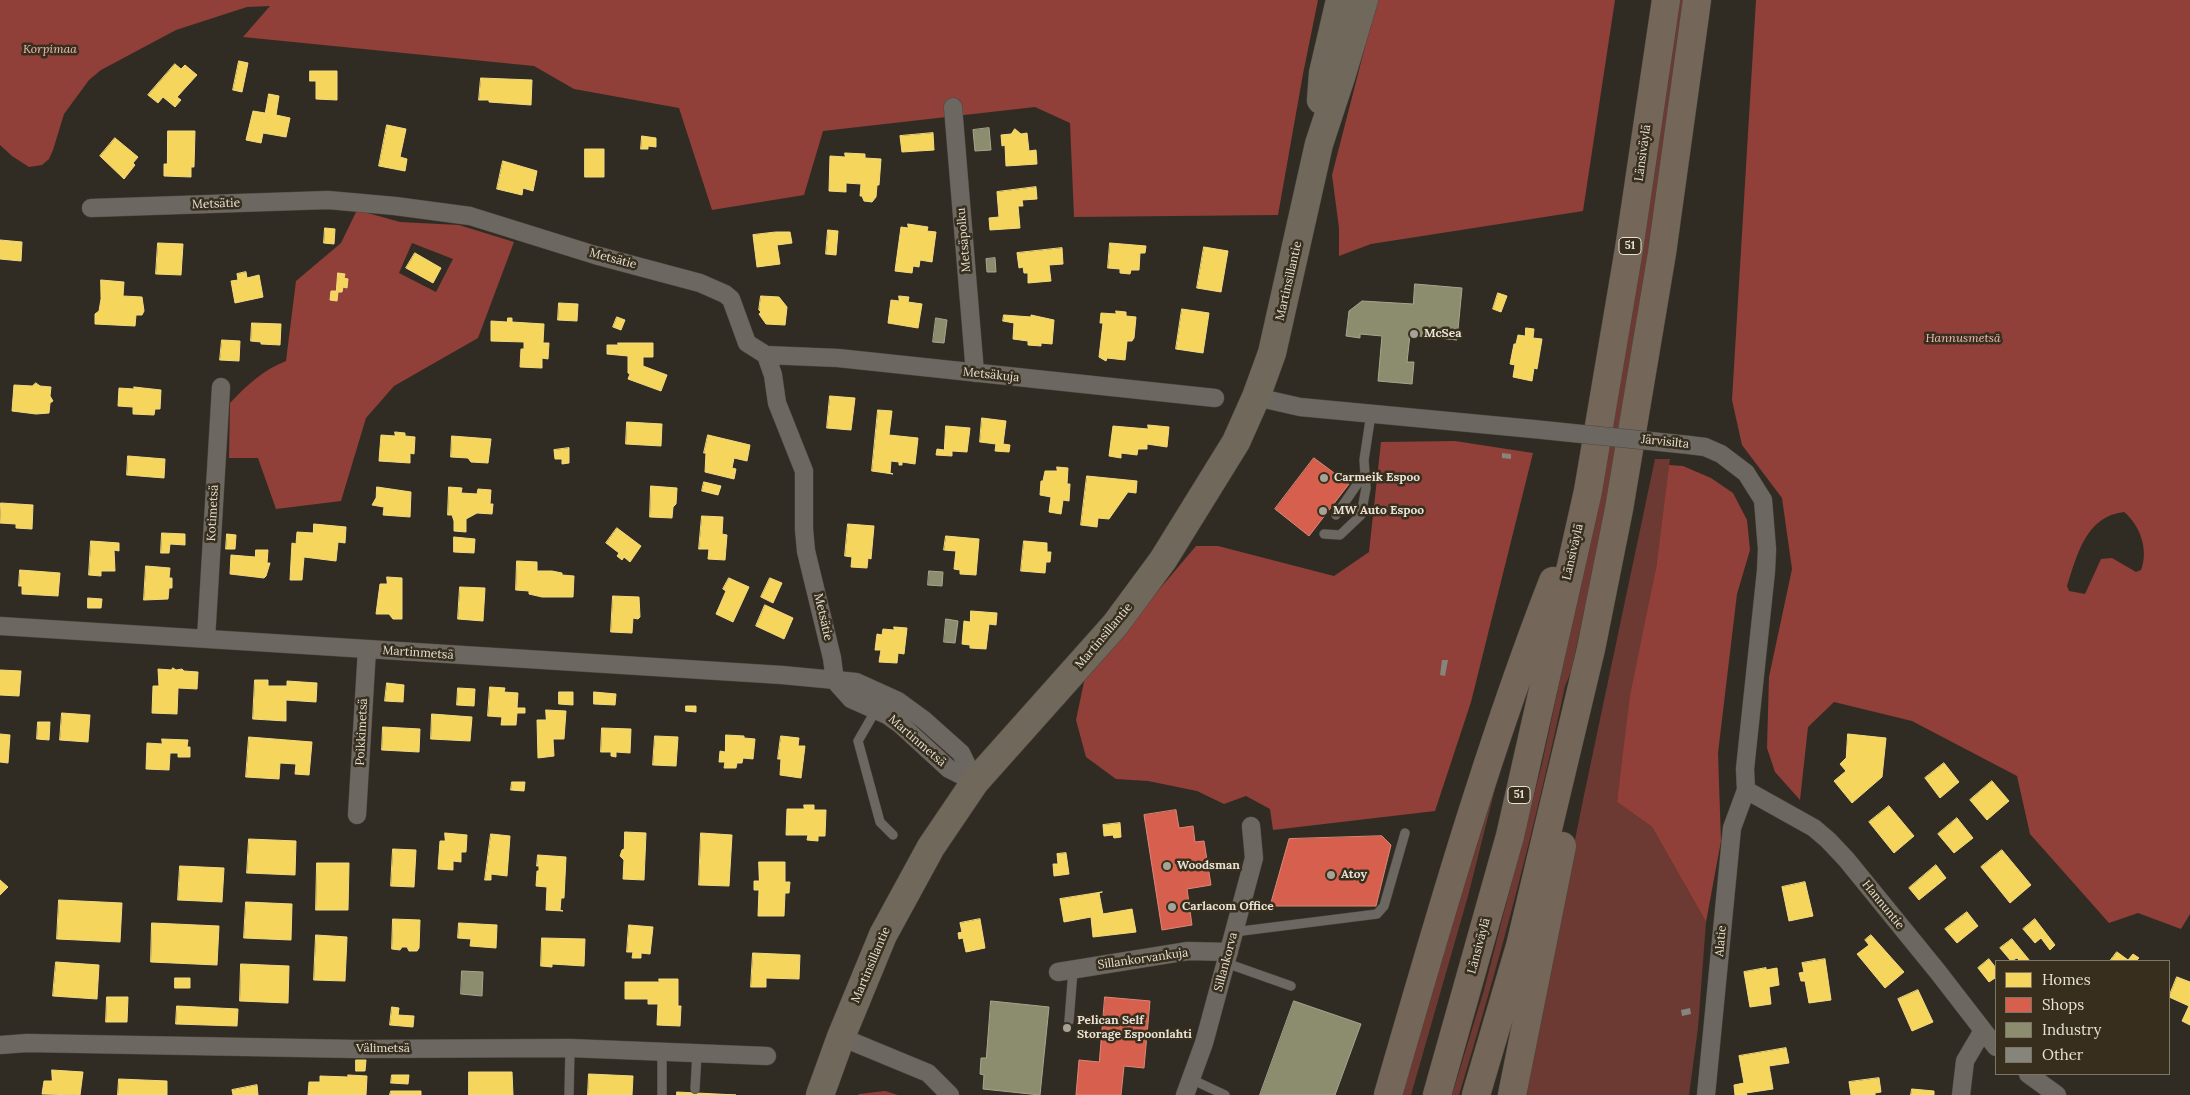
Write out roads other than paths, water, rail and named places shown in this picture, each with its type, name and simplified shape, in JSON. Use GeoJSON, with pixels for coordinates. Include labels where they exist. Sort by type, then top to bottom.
{"type":"FeatureCollection","features":[{"type":"Feature","properties":{"kind":"highway","name":"Länsiväylä"},"geometry":{"type":"LineString","coordinates":[[1437,1095],[1510,836],[1588,491],[1630,250],[1666,0]]}},
{"type":"Feature","properties":{"kind":"highway"},"geometry":{"type":"LineString","coordinates":[[1476,1095],[1520,946],[1591,649],[1619,509],[1662,253],[1698,0]]}},
{"type":"Feature","properties":{"kind":"highway"},"geometry":{"type":"LineString","coordinates":[[1389,1090],[1451,881],[1529,643],[1588,491]]}},
{"type":"Feature","properties":{"kind":"highway"},"geometry":{"type":"LineString","coordinates":[[1512,1095],[1562,852],[1591,649]]}},
{"type":"Feature","properties":{"kind":"main road","name":"Martinsillantie"},"geometry":{"type":"LineString","coordinates":[[1319,144],[1323,73],[1340,0]]}},
{"type":"Feature","properties":{"kind":"main road","name":"Martinsillantie"},"geometry":{"type":"LineString","coordinates":[[820,1095],[841,1037],[883,935],[931,847],[975,782],[1115,625],[1158,567],[1194,513],[1236,442],[1256,397],[1272,352],[1319,144],[1364,0]]}},
{"type":"Feature","properties":{"kind":"street","name":"Metsäpolku"},"geometry":{"type":"LineString","coordinates":[[953,107],[975,373]]}},
{"type":"Feature","properties":{"kind":"street","name":"Metsätie"},"geometry":{"type":"LineString","coordinates":[[91,208],[328,200],[395,206],[470,216],[595,255],[686,278],[725,294],[730,299],[747,343],[766,355],[773,375],[777,402],[804,471],[806,551],[832,658],[835,681]]}},
{"type":"Feature","properties":{"kind":"street","name":"Metsäkuja"},"geometry":{"type":"LineString","coordinates":[[766,355],[838,358],[1215,398]]}},
{"type":"Feature","properties":{"kind":"street","name":"Kotimetsä"},"geometry":{"type":"LineString","coordinates":[[206,639],[221,386]]}},
{"type":"Feature","properties":{"kind":"street","name":"Järvisilta"},"geometry":{"type":"LineString","coordinates":[[1256,397],[1300,407],[1705,446],[1728,458],[1746,473],[1763,500],[1767,549],[1745,769],[1746,790]]}},
{"type":"Feature","properties":{"kind":"street","name":"Martinmetsä"},"geometry":{"type":"LineString","coordinates":[[0,626],[782,675],[856,682],[880,702],[898,702],[924,720],[962,753],[975,782]]}},
{"type":"Feature","properties":{"kind":"street","name":"Poikkimetsä"},"geometry":{"type":"LineString","coordinates":[[357,815],[367,649]]}},
{"type":"Feature","properties":{"kind":"street","name":"Hannuntie"},"geometry":{"type":"LineString","coordinates":[[1746,790],[1800,819],[1828,840],[1846,859],[1938,972],[1982,1032],[1995,1046]]}},
{"type":"Feature","properties":{"kind":"street","name":"Alatie"},"geometry":{"type":"LineString","coordinates":[[1706,1095],[1732,828],[1746,790]]}},
{"type":"Feature","properties":{"kind":"street","name":"Sillankorva"},"geometry":{"type":"LineString","coordinates":[[1188,1087],[1204,1043],[1254,858],[1251,826]]}},
{"type":"Feature","properties":{"kind":"street","name":"Sillankorvankuja"},"geometry":{"type":"LineString","coordinates":[[1065,971],[1188,951],[1228,957]]}},
{"type":"Feature","properties":{"kind":"street"},"geometry":{"type":"LineString","coordinates":[[1961,1095],[1965,1061],[1982,1032]]}},
{"type":"Feature","properties":{"kind":"street"},"geometry":{"type":"LineString","coordinates":[[841,1037],[928,1073],[950,1095]]}},
{"type":"Feature","properties":{"kind":"street","name":"Välimetsä"},"geometry":{"type":"LineString","coordinates":[[0,1044],[27,1042],[356,1049],[570,1048],[767,1056]]}},
{"type":"Feature","properties":{"kind":"street"},"geometry":{"type":"LineString","coordinates":[[2029,1075],[2057,1095]]}},
{"type":"Feature","properties":{"kind":"lane"},"geometry":{"type":"LineString","coordinates":[[1324,534],[1340,535],[1361,515],[1366,488],[1364,460],[1371,414]]}},
{"type":"Feature","properties":{"kind":"lane"},"geometry":{"type":"LineString","coordinates":[[1336,515],[1365,473]]}},
{"type":"Feature","properties":{"kind":"lane"},"geometry":{"type":"LineString","coordinates":[[880,702],[858,742],[880,822],[893,836]]}},
{"type":"Feature","properties":{"kind":"lane"},"geometry":{"type":"LineString","coordinates":[[1234,932],[1378,914],[1384,906],[1405,833]]}},
{"type":"Feature","properties":{"kind":"lane"},"geometry":{"type":"LineString","coordinates":[[1228,957],[1291,986]]}},
{"type":"Feature","properties":{"kind":"lane"},"geometry":{"type":"LineString","coordinates":[[1065,971],[1069,1020]]}},
{"type":"Feature","properties":{"kind":"lane"},"geometry":{"type":"LineString","coordinates":[[569,1095],[570,1048]]}},
{"type":"Feature","properties":{"kind":"lane"},"geometry":{"type":"LineString","coordinates":[[662,1051],[662,1095]]}},
{"type":"Feature","properties":{"kind":"lane"},"geometry":{"type":"LineString","coordinates":[[695,1089],[698,1053]]}},
{"type":"Feature","properties":{"kind":"lane"},"geometry":{"type":"LineString","coordinates":[[1188,1087],[1225,1095]]}},
{"type":"Feature","properties":{"kind":"place","name":"McSea"},"geometry":{"type":"Point","coordinates":[1414,334]}},
{"type":"Feature","properties":{"kind":"place","name":"Carmeik Espoo"},"geometry":{"type":"Point","coordinates":[1324,478]}},
{"type":"Feature","properties":{"kind":"place","name":"MW Auto Espoo"},"geometry":{"type":"Point","coordinates":[1323,511]}},
{"type":"Feature","properties":{"kind":"place","name":"Woodsman"},"geometry":{"type":"Point","coordinates":[1167,866]}},
{"type":"Feature","properties":{"kind":"place","name":"Atoy"},"geometry":{"type":"Point","coordinates":[1331,875]}},
{"type":"Feature","properties":{"kind":"place","name":"Carlacom Office"},"geometry":{"type":"Point","coordinates":[1172,907]}},
{"type":"Feature","properties":{"kind":"place","name":"Pelican Self Storage Espoonlahti"},"geometry":{"type":"Point","coordinates":[1067,1028]}},
{"type":"Feature","properties":{"kind":"park label","name":"Korpimaa"},"geometry":{"type":"Point","coordinates":[50,50]}},
{"type":"Feature","properties":{"kind":"park label","name":"Hannusmetsä"},"geometry":{"type":"Point","coordinates":[1963,339]}}]}
